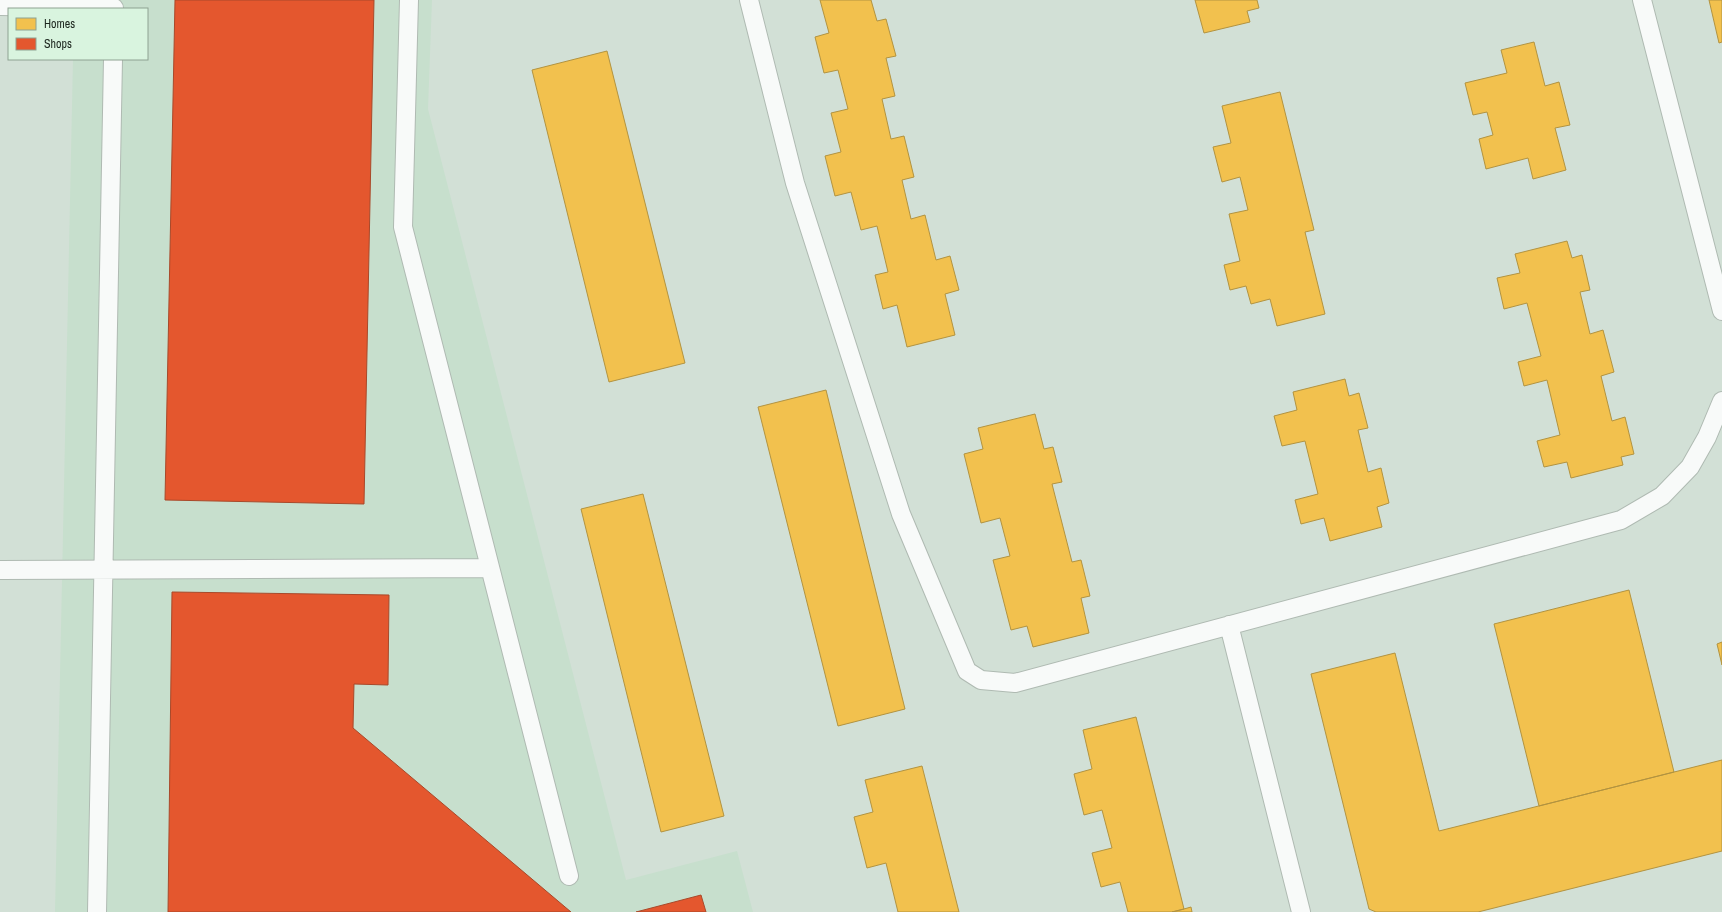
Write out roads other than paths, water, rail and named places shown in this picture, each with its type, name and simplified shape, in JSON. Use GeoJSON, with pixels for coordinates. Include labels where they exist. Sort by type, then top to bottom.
{"type":"FeatureCollection","features":[{"type":"Feature","properties":{"kind":"lane"},"geometry":{"type":"LineString","coordinates":[[409,0],[403,227],[569,876]]}},
{"type":"Feature","properties":{"kind":"lane"},"geometry":{"type":"LineString","coordinates":[[749,0],[795,183],[901,514],[967,670],[981,680],[1015,683],[1621,520],[1662,496],[1690,467],[1707,437],[1722,401]]}},
{"type":"Feature","properties":{"kind":"lane"},"geometry":{"type":"LineString","coordinates":[[1642,0],[1722,311]]}},
{"type":"Feature","properties":{"kind":"lane"},"geometry":{"type":"LineString","coordinates":[[0,6],[114,6]]}},
{"type":"Feature","properties":{"kind":"lane"},"geometry":{"type":"LineString","coordinates":[[98,912],[113,60]]}},
{"type":"Feature","properties":{"kind":"lane"},"geometry":{"type":"LineString","coordinates":[[0,570],[490,568]]}},
{"type":"Feature","properties":{"kind":"lane"},"geometry":{"type":"LineString","coordinates":[[1229,625],[1301,912]]}}]}
